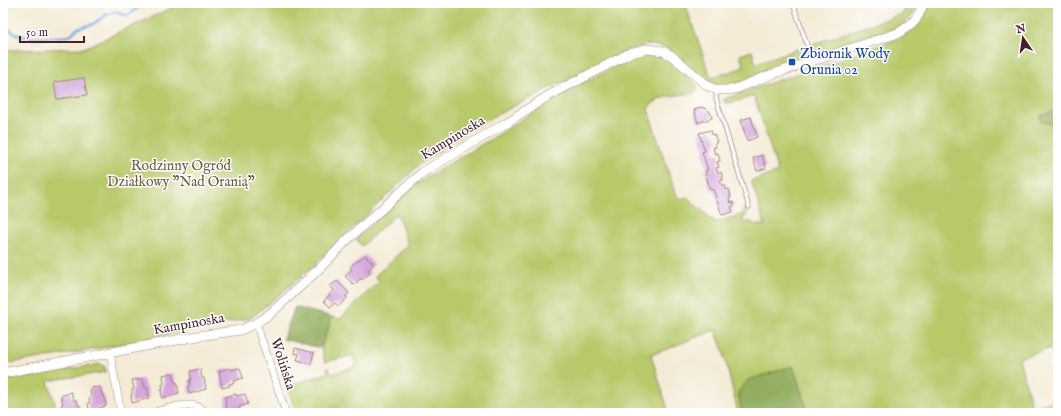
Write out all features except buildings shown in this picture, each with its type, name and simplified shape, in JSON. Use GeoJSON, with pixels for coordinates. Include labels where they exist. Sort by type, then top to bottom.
{"type":"FeatureCollection","features":[{"type":"Feature","properties":{"kind":"street"},"geometry":{"type":"LineString","coordinates":[[717,90],[735,89],[770,75],[898,33],[915,20],[922,9],[923,3]]}},
{"type":"Feature","properties":{"kind":"street","name":"Kampinoska"},"geometry":{"type":"LineString","coordinates":[[3,373],[198,336],[241,330],[256,323],[270,314],[320,268],[346,241],[423,172],[506,123],[548,96],[623,56],[647,49],[663,51],[672,56],[708,86],[717,90]]}},
{"type":"Feature","properties":{"kind":"street","name":"Wolińska"},"geometry":{"type":"LineString","coordinates":[[256,323],[286,413]]}},
{"type":"Feature","properties":{"kind":"street"},"geometry":{"type":"LineString","coordinates":[[110,353],[121,413]]}},
{"type":"Feature","properties":{"kind":"street"},"geometry":{"type":"LineString","coordinates":[[151,413],[190,404],[201,407],[206,413]]}},
{"type":"Feature","properties":{"kind":"lane"},"geometry":{"type":"LineString","coordinates":[[793,3],[812,61]]}},
{"type":"Feature","properties":{"kind":"lane"},"geometry":{"type":"LineString","coordinates":[[717,90],[716,98],[749,207]]}},
{"type":"Feature","properties":{"kind":"green space","name":"Rodzinny Ogród Działkowy \"Nad Oranią\""},"geometry":{"type":"Polygon","coordinates":[[[183,3],[685,3],[711,78],[744,67],[740,55],[752,51],[756,63],[804,47],[803,56],[800,61],[743,82],[720,86],[711,84],[667,49],[659,46],[645,44],[644,46],[626,51],[469,129],[420,164],[308,271],[251,318],[80,352],[3,364],[3,49],[84,48],[183,3]]]}},
{"type":"Feature","properties":{"kind":"green space"},"geometry":{"type":"Polygon","coordinates":[[[901,3],[917,3],[916,8],[909,20],[893,30],[822,53],[812,49],[810,45],[904,13],[901,3]]]}},
{"type":"Feature","properties":{"kind":"green space"},"geometry":{"type":"Polygon","coordinates":[[[928,3],[1058,3],[1058,110],[1040,116],[1042,121],[1058,126],[1058,346],[1019,358],[1032,407],[1058,400],[1058,413],[808,413],[793,366],[738,392],[742,413],[738,413],[723,350],[715,330],[651,355],[669,413],[339,413],[337,407],[318,413],[296,413],[287,386],[328,373],[327,368],[332,374],[356,366],[353,355],[325,362],[321,348],[332,317],[340,319],[379,281],[375,276],[408,245],[397,213],[362,246],[356,239],[425,178],[498,135],[555,98],[627,60],[641,55],[657,55],[667,59],[696,84],[698,88],[694,93],[663,98],[652,104],[648,109],[674,190],[680,199],[687,197],[711,219],[717,222],[742,214],[746,208],[748,213],[743,219],[744,223],[750,221],[756,225],[765,225],[751,181],[778,172],[754,96],[731,103],[725,103],[724,99],[895,40],[911,32],[926,13],[928,3]]]}},
{"type":"Feature","properties":{"kind":"green space"},"geometry":{"type":"Polygon","coordinates":[[[1058,110],[1058,126],[1042,121],[1039,116],[1058,110]]]}},
{"type":"Feature","properties":{"kind":"green space"},"geometry":{"type":"Polygon","coordinates":[[[295,307],[332,317],[321,348],[283,339],[295,307]]]}},
{"type":"Feature","properties":{"kind":"green space"},"geometry":{"type":"Polygon","coordinates":[[[100,364],[105,367],[106,372],[48,381],[58,413],[3,413],[3,381],[100,364]]]}},
{"type":"Feature","properties":{"kind":"green space"},"geometry":{"type":"Polygon","coordinates":[[[793,366],[808,413],[742,413],[738,392],[748,380],[793,366]]]}},
{"type":"Feature","properties":{"kind":"waterway"},"geometry":{"type":"LineString","coordinates":[[3,31],[10,30],[23,37],[31,38],[69,36],[78,28],[93,24],[106,15],[115,12],[128,16],[140,6],[152,3]]}},
{"type":"Feature","properties":{"kind":"place","name":"Zbiornik Wody Orunia 02"},"geometry":{"type":"Point","coordinates":[792,62]}}]}
